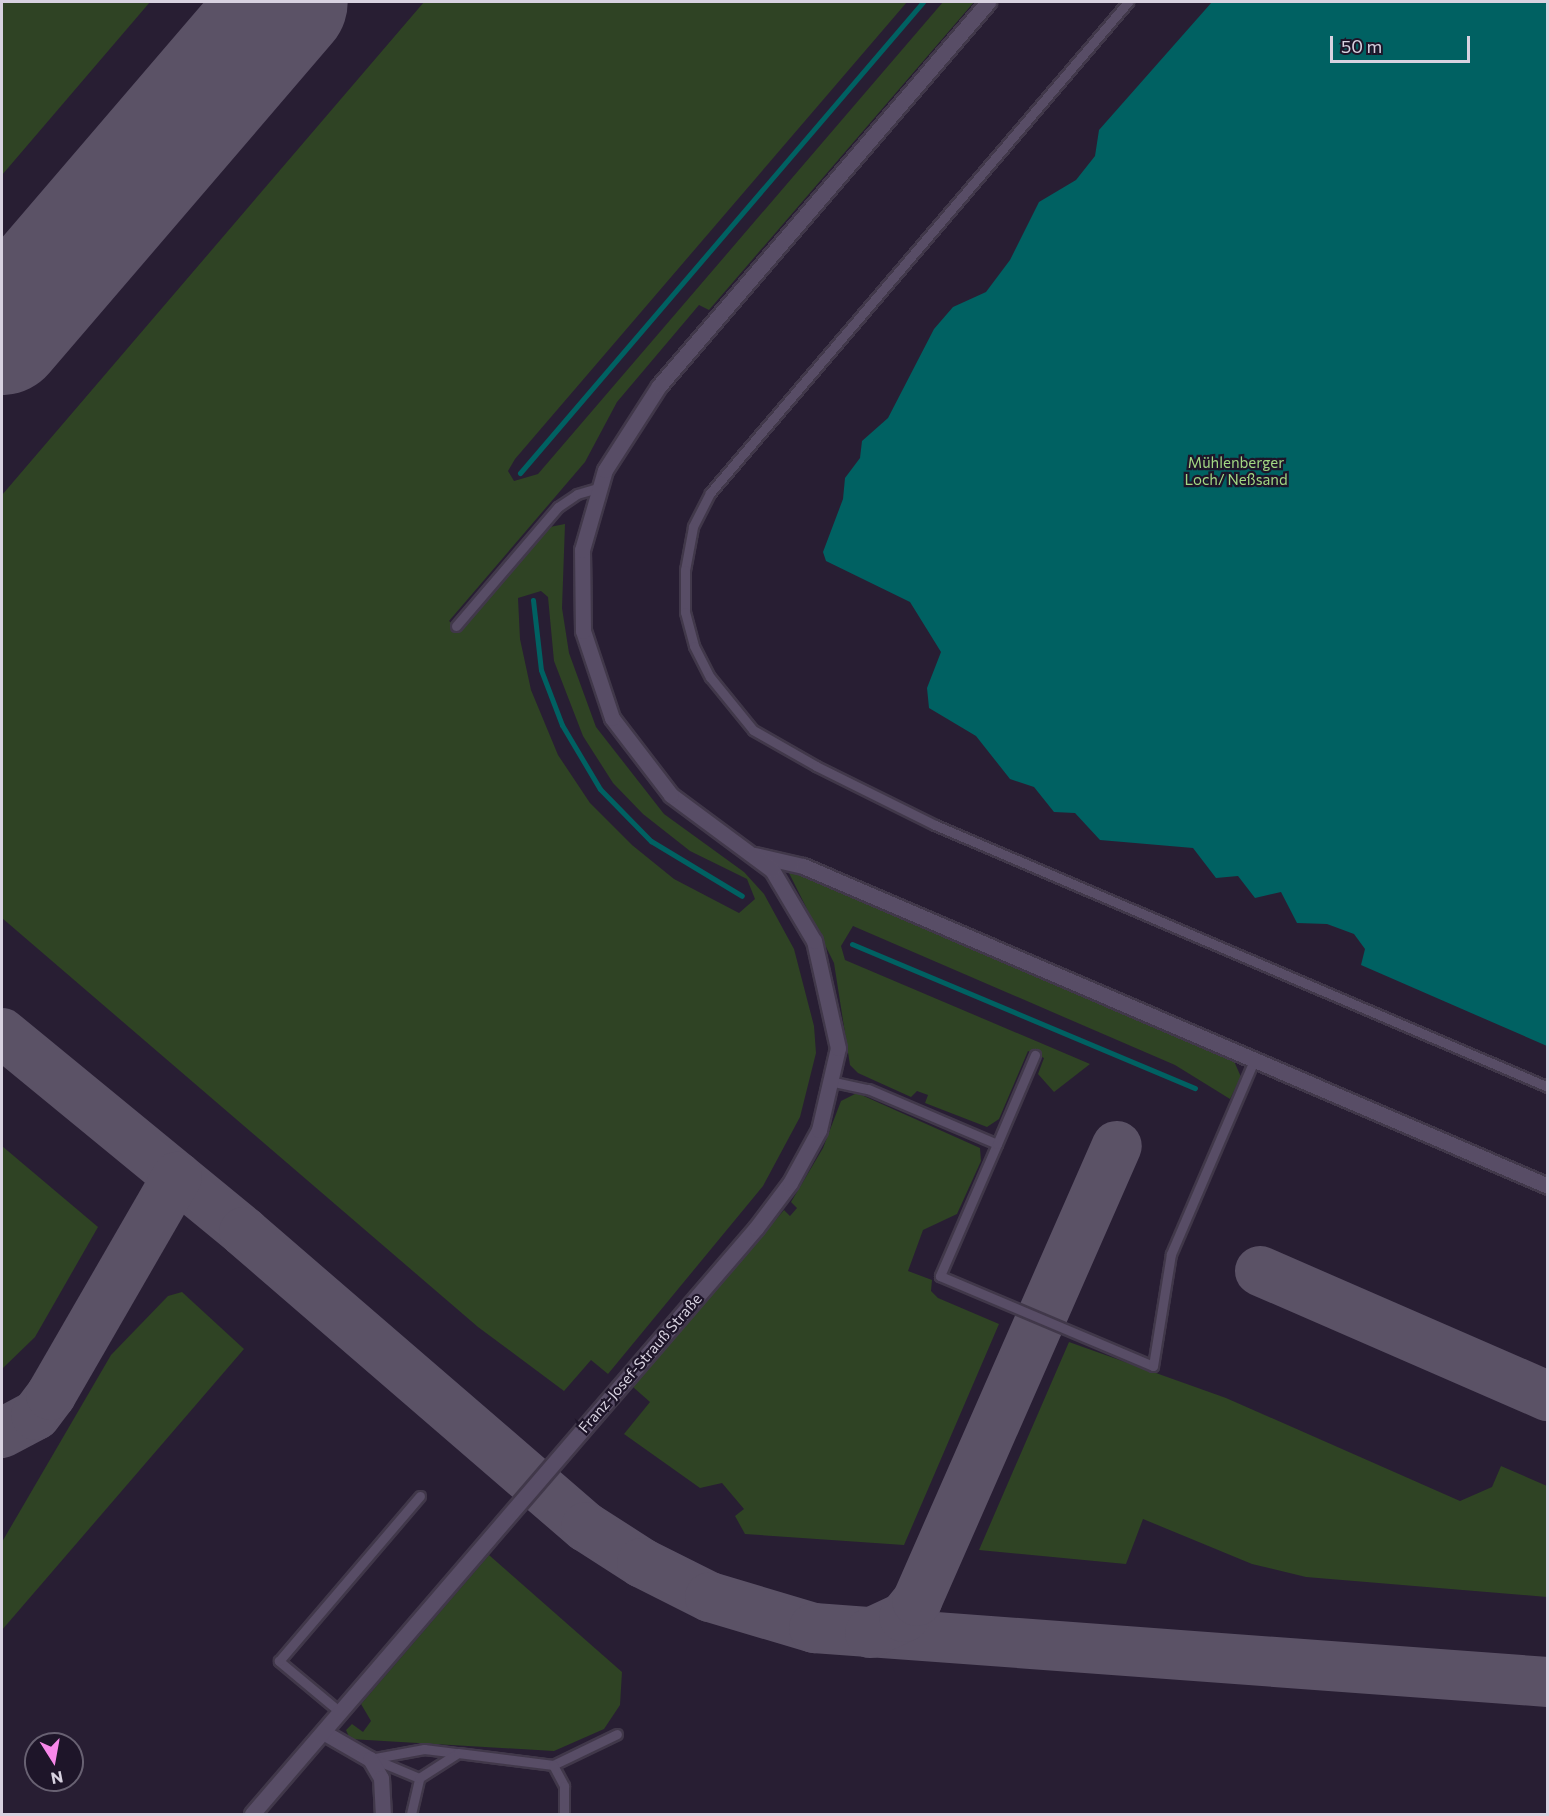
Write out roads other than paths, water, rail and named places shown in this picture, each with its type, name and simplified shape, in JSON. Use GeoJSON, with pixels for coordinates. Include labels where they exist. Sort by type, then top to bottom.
{"type":"FeatureCollection","features":[{"type":"Feature","properties":{"kind":"street"},"geometry":{"type":"LineString","coordinates":[[988,2],[659,386],[615,449],[598,488],[586,525],[580,593],[585,640],[599,690],[628,745],[653,777],[702,821],[755,855],[803,866],[1548,1186]]}},
{"type":"Feature","properties":{"kind":"street","name":"Franz-Josef-Strauß Straße"},"geometry":{"type":"LineString","coordinates":[[252,1815],[778,1200],[819,1130],[834,1082],[837,1028],[814,941],[783,883],[755,855]]}},
{"type":"Feature","properties":{"kind":"street"},"geometry":{"type":"LineString","coordinates":[[323,1732],[370,1759],[381,1778],[383,1815]]}},
{"type":"Feature","properties":{"kind":"lane"},"geometry":{"type":"LineString","coordinates":[[1128,2],[710,494],[693,527],[685,570],[685,612],[694,646],[710,677],[753,730],[816,766],[935,825],[1548,1087]]}},
{"type":"Feature","properties":{"kind":"lane"},"geometry":{"type":"LineString","coordinates":[[456,626],[558,507],[577,494],[598,488]]}},
{"type":"Feature","properties":{"kind":"lane"},"geometry":{"type":"LineString","coordinates":[[1035,1055],[940,1276],[1153,1366],[1171,1254],[1254,1060]]}},
{"type":"Feature","properties":{"kind":"lane"},"geometry":{"type":"LineString","coordinates":[[834,1082],[868,1089],[997,1144]]}},
{"type":"Feature","properties":{"kind":"lane"},"geometry":{"type":"LineString","coordinates":[[340,1712],[279,1660],[420,1496]]}},
{"type":"Feature","properties":{"kind":"lane"},"geometry":{"type":"LineString","coordinates":[[370,1759],[424,1749],[554,1766],[617,1734]]}},
{"type":"Feature","properties":{"kind":"lane"},"geometry":{"type":"LineString","coordinates":[[411,1815],[419,1778],[458,1753]]}},
{"type":"Feature","properties":{"kind":"lane"},"geometry":{"type":"LineString","coordinates":[[370,1759],[398,1765],[419,1778]]}},
{"type":"Feature","properties":{"kind":"lane"},"geometry":{"type":"LineString","coordinates":[[554,1766],[564,1786],[564,1815]]}},
{"type":"Feature","properties":{"kind":"waterway"},"geometry":{"type":"LineString","coordinates":[[520,473],[923,2]]}},
{"type":"Feature","properties":{"kind":"waterway"},"geometry":{"type":"LineString","coordinates":[[533,600],[541,670],[562,725],[600,789],[651,841],[742,896]]}},
{"type":"Feature","properties":{"kind":"waterway"},"geometry":{"type":"LineString","coordinates":[[852,944],[1195,1088]]}},
{"type":"Feature","properties":{"kind":"park label","name":"Mühlenberger Loch/ Neßsand"},"geometry":{"type":"Point","coordinates":[1236,470]}}]}
